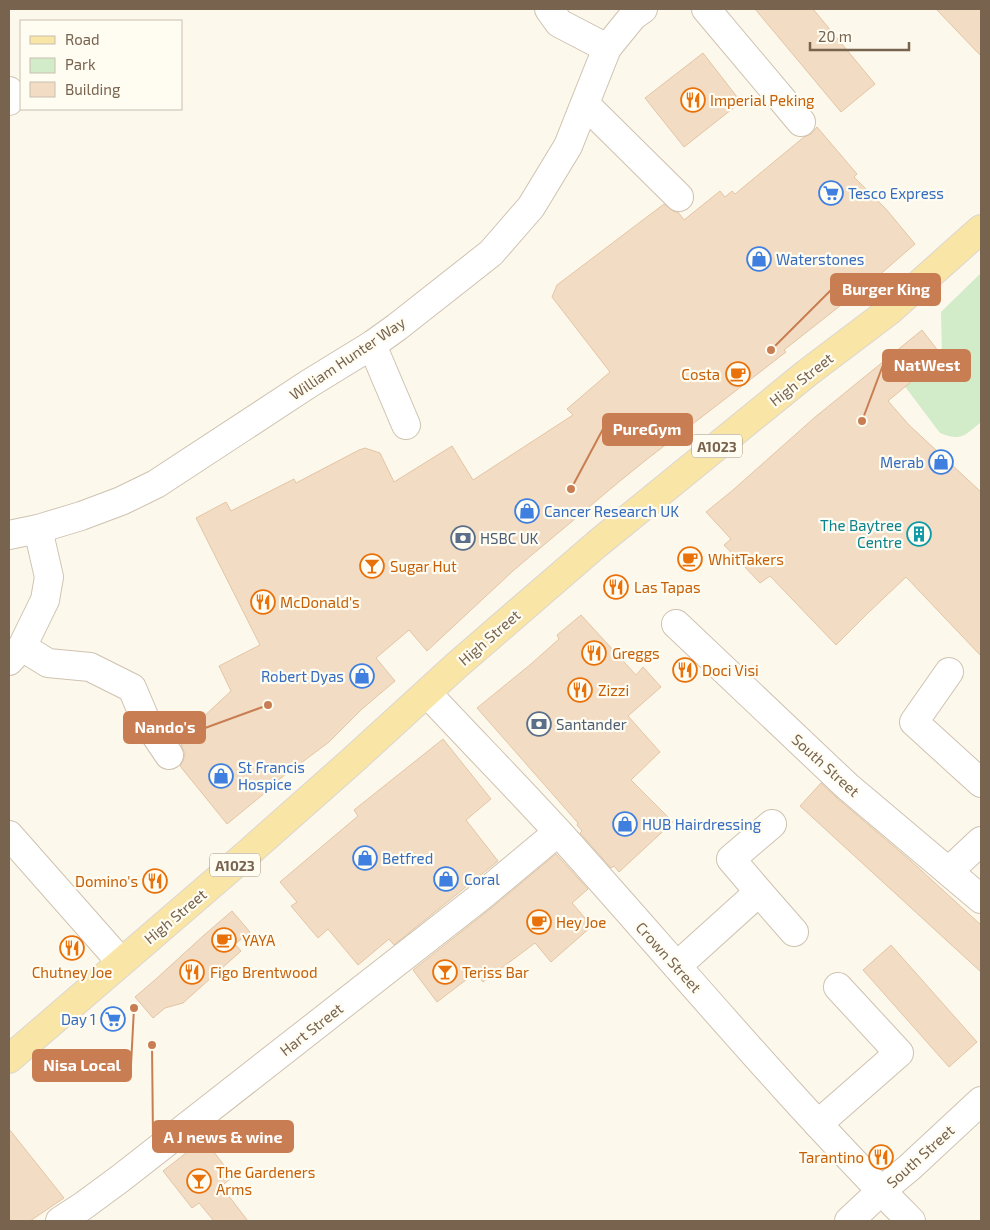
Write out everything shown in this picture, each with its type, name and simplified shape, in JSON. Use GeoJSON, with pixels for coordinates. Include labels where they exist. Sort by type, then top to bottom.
{"type":"FeatureCollection","features":[{"type":"Feature","properties":{"kind":"main road","name":"High Street"},"geometry":{"type":"LineString","coordinates":[[9,1059],[247,854],[456,666],[597,544],[801,378],[889,311],[981,230]]}},
{"type":"Feature","properties":{"kind":"street"},"geometry":{"type":"LineString","coordinates":[[549,9],[559,23],[607,48]]}},
{"type":"Feature","properties":{"kind":"street","name":"William Hunter Way"},"geometry":{"type":"LineString","coordinates":[[9,535],[38,529],[80,516],[121,501],[156,484],[397,327],[491,253],[531,207],[568,146],[607,48],[633,16],[643,9]]}},
{"type":"Feature","properties":{"kind":"street"},"geometry":{"type":"LineString","coordinates":[[706,9],[801,122]]}},
{"type":"Feature","properties":{"kind":"street"},"geometry":{"type":"LineString","coordinates":[[9,91],[9,101]]}},
{"type":"Feature","properties":{"kind":"street"},"geometry":{"type":"LineString","coordinates":[[585,104],[679,197]]}},
{"type":"Feature","properties":{"kind":"street"},"geometry":{"type":"LineString","coordinates":[[372,344],[406,425]]}},
{"type":"Feature","properties":{"kind":"street"},"geometry":{"type":"LineString","coordinates":[[38,529],[49,577],[45,600],[16,654],[48,663],[90,667],[132,688],[146,721],[169,756]]}},
{"type":"Feature","properties":{"kind":"street","name":"South Street"},"geometry":{"type":"LineString","coordinates":[[676,624],[847,786],[981,899]]}},
{"type":"Feature","properties":{"kind":"street"},"geometry":{"type":"LineString","coordinates":[[949,672],[914,722],[981,782]]}},
{"type":"Feature","properties":{"kind":"street","name":"Crown Street"},"geometry":{"type":"LineString","coordinates":[[427,693],[558,832],[781,1084],[911,1221]]}},
{"type":"Feature","properties":{"kind":"street"},"geometry":{"type":"LineString","coordinates":[[772,824],[731,859],[794,932]]}},
{"type":"Feature","properties":{"kind":"street","name":"Hart Street"},"geometry":{"type":"LineString","coordinates":[[60,1221],[120,1178],[480,897],[558,832]]}},
{"type":"Feature","properties":{"kind":"street"},"geometry":{"type":"LineString","coordinates":[[9,835],[121,962]]}},
{"type":"Feature","properties":{"kind":"street"},"geometry":{"type":"LineString","coordinates":[[949,871],[981,841]]}},
{"type":"Feature","properties":{"kind":"street"},"geometry":{"type":"LineString","coordinates":[[677,966],[759,892]]}},
{"type":"Feature","properties":{"kind":"street"},"geometry":{"type":"LineString","coordinates":[[818,1124],[899,1053],[838,987]]}},
{"type":"Feature","properties":{"kind":"street","name":"South Street"},"geometry":{"type":"LineString","coordinates":[[849,1221],[981,1101]]}},
{"type":"Feature","properties":{"kind":"green space"},"geometry":{"type":"Polygon","coordinates":[[[981,273],[981,422],[967,434],[958,437],[947,436],[940,433],[885,360],[906,385],[942,356],[941,312],[981,273]]]}},
{"type":"Feature","properties":{"kind":"building"},"geometry":{"type":"Polygon","coordinates":[[[755,9],[813,9],[875,84],[841,112],[755,9]]]}},
{"type":"Feature","properties":{"kind":"building"},"geometry":{"type":"Polygon","coordinates":[[[936,9],[981,9],[981,56],[936,9]]]}},
{"type":"Feature","properties":{"kind":"building","name":"Imperial Peking"},"geometry":{"type":"Polygon","coordinates":[[[703,53],[741,102],[684,147],[645,98],[703,53]]]}},
{"type":"Feature","properties":{"kind":"building"},"geometry":{"type":"Polygon","coordinates":[[[817,127],[857,174],[854,177],[886,209],[915,244],[869,284],[784,350],[786,352],[620,481],[514,570],[427,651],[409,630],[376,658],[395,681],[362,709],[329,742],[265,790],[266,792],[227,824],[180,766],[185,754],[181,745],[206,725],[201,719],[231,691],[219,666],[260,645],[196,518],[226,502],[231,511],[294,479],[296,483],[365,448],[380,453],[394,482],[452,446],[473,480],[573,415],[567,409],[610,372],[552,297],[557,285],[664,204],[678,212],[684,220],[720,191],[725,197],[732,191],[735,194],[804,137],[811,134],[817,127]]]}},
{"type":"Feature","properties":{"kind":"building"},"geometry":{"type":"Polygon","coordinates":[[[922,330],[942,356],[888,401],[909,425],[981,492],[981,656],[906,577],[836,645],[770,576],[760,583],[724,545],[731,539],[706,512],[814,418],[922,330]]]}},
{"type":"Feature","properties":{"kind":"building"},"geometry":{"type":"Polygon","coordinates":[[[581,615],[636,675],[643,667],[661,687],[628,716],[660,752],[631,780],[673,822],[619,872],[614,866],[611,868],[580,833],[582,831],[577,825],[578,823],[477,708],[559,639],[557,635],[581,615]]]}},
{"type":"Feature","properties":{"kind":"building"},"geometry":{"type":"Polygon","coordinates":[[[443,739],[491,799],[466,820],[498,861],[394,945],[389,939],[358,965],[328,929],[318,938],[291,906],[297,902],[280,882],[358,816],[354,810],[443,739]]]}},
{"type":"Feature","properties":{"kind":"building"},"geometry":{"type":"Polygon","coordinates":[[[821,783],[981,925],[981,972],[800,806],[821,783]]]}},
{"type":"Feature","properties":{"kind":"building"},"geometry":{"type":"Polygon","coordinates":[[[556,854],[588,889],[572,903],[592,926],[551,962],[535,943],[483,982],[475,973],[437,1002],[413,970],[556,854]]]}},
{"type":"Feature","properties":{"kind":"building"},"geometry":{"type":"Polygon","coordinates":[[[232,911],[250,932],[235,944],[241,951],[183,1003],[165,1008],[153,1018],[135,997],[232,911]]]}},
{"type":"Feature","properties":{"kind":"building"},"geometry":{"type":"Polygon","coordinates":[[[891,945],[977,1042],[949,1067],[863,970],[891,945]]]}},
{"type":"Feature","properties":{"kind":"building"},"geometry":{"type":"Polygon","coordinates":[[[9,1129],[64,1198],[30,1221],[9,1221],[9,1129]]]}},
{"type":"Feature","properties":{"kind":"building","name":"The Gardeners Arms"},"geometry":{"type":"Polygon","coordinates":[[[204,1139],[233,1177],[221,1186],[248,1221],[214,1221],[199,1203],[192,1208],[163,1171],[204,1139]]]}},
{"type":"Feature","properties":{"kind":"place","name":"Imperial Peking"},"geometry":{"type":"Point","coordinates":[693,100]}},
{"type":"Feature","properties":{"kind":"place","name":"Tesco Express"},"geometry":{"type":"Point","coordinates":[831,193]}},
{"type":"Feature","properties":{"kind":"place","name":"Waterstones"},"geometry":{"type":"Point","coordinates":[759,259]}},
{"type":"Feature","properties":{"kind":"place","name":"Burger King"},"geometry":{"type":"Point","coordinates":[771,350]}},
{"type":"Feature","properties":{"kind":"place","name":"Costa"},"geometry":{"type":"Point","coordinates":[738,374]}},
{"type":"Feature","properties":{"kind":"place","name":"NatWest"},"geometry":{"type":"Point","coordinates":[862,421]}},
{"type":"Feature","properties":{"kind":"place","name":"Merab"},"geometry":{"type":"Point","coordinates":[941,462]}},
{"type":"Feature","properties":{"kind":"place","name":"PureGym"},"geometry":{"type":"Point","coordinates":[571,489]}},
{"type":"Feature","properties":{"kind":"place","name":"Cancer Research UK"},"geometry":{"type":"Point","coordinates":[527,511]}},
{"type":"Feature","properties":{"kind":"place","name":"The Baytree Centre"},"geometry":{"type":"Point","coordinates":[919,534]}},
{"type":"Feature","properties":{"kind":"place","name":"HSBC UK"},"geometry":{"type":"Point","coordinates":[463,538]}},
{"type":"Feature","properties":{"kind":"place","name":"WhitTakers"},"geometry":{"type":"Point","coordinates":[690,559]}},
{"type":"Feature","properties":{"kind":"place","name":"Sugar Hut"},"geometry":{"type":"Point","coordinates":[372,566]}},
{"type":"Feature","properties":{"kind":"place","name":"Las Tapas"},"geometry":{"type":"Point","coordinates":[616,587]}},
{"type":"Feature","properties":{"kind":"place","name":"McDonald's"},"geometry":{"type":"Point","coordinates":[263,602]}},
{"type":"Feature","properties":{"kind":"place","name":"Greggs"},"geometry":{"type":"Point","coordinates":[594,653]}},
{"type":"Feature","properties":{"kind":"place","name":"Doci Visi"},"geometry":{"type":"Point","coordinates":[685,670]}},
{"type":"Feature","properties":{"kind":"place","name":"Robert Dyas"},"geometry":{"type":"Point","coordinates":[362,676]}},
{"type":"Feature","properties":{"kind":"place","name":"Zizzi"},"geometry":{"type":"Point","coordinates":[580,690]}},
{"type":"Feature","properties":{"kind":"place","name":"Nando's"},"geometry":{"type":"Point","coordinates":[268,705]}},
{"type":"Feature","properties":{"kind":"place","name":"Santander"},"geometry":{"type":"Point","coordinates":[539,724]}},
{"type":"Feature","properties":{"kind":"place","name":"St Francis Hospice"},"geometry":{"type":"Point","coordinates":[221,776]}},
{"type":"Feature","properties":{"kind":"place","name":"HUB Hairdressing"},"geometry":{"type":"Point","coordinates":[625,824]}},
{"type":"Feature","properties":{"kind":"place","name":"Betfred"},"geometry":{"type":"Point","coordinates":[365,858]}},
{"type":"Feature","properties":{"kind":"place","name":"Coral"},"geometry":{"type":"Point","coordinates":[446,879]}},
{"type":"Feature","properties":{"kind":"place","name":"Domino's"},"geometry":{"type":"Point","coordinates":[155,881]}},
{"type":"Feature","properties":{"kind":"place","name":"Hey Joe"},"geometry":{"type":"Point","coordinates":[539,922]}},
{"type":"Feature","properties":{"kind":"place","name":"YAYA"},"geometry":{"type":"Point","coordinates":[224,940]}},
{"type":"Feature","properties":{"kind":"place","name":"Chutney Joe"},"geometry":{"type":"Point","coordinates":[72,948]}},
{"type":"Feature","properties":{"kind":"place","name":"Figo Brentwood"},"geometry":{"type":"Point","coordinates":[192,972]}},
{"type":"Feature","properties":{"kind":"place","name":"Teriss Bar"},"geometry":{"type":"Point","coordinates":[445,972]}},
{"type":"Feature","properties":{"kind":"place","name":"Nisa Local"},"geometry":{"type":"Point","coordinates":[134,1008]}},
{"type":"Feature","properties":{"kind":"place","name":"Day 1"},"geometry":{"type":"Point","coordinates":[113,1019]}},
{"type":"Feature","properties":{"kind":"place","name":"A J news & wine"},"geometry":{"type":"Point","coordinates":[152,1045]}},
{"type":"Feature","properties":{"kind":"place","name":"Tarantino"},"geometry":{"type":"Point","coordinates":[881,1157]}},
{"type":"Feature","properties":{"kind":"place","name":"The Gardeners Arms"},"geometry":{"type":"Point","coordinates":[199,1181]}}]}
